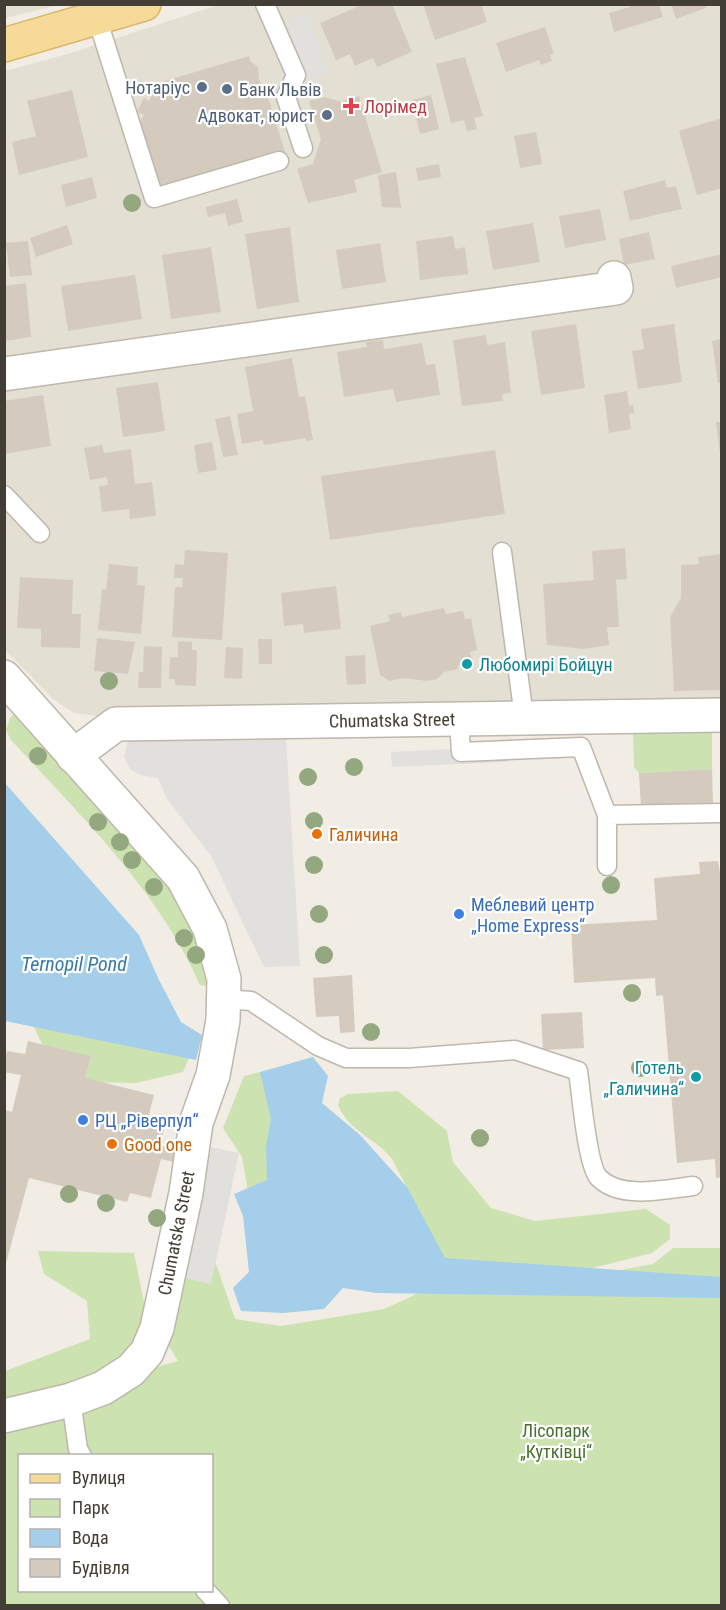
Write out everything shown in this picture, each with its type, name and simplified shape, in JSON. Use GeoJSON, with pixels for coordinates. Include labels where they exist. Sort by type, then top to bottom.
{"type":"FeatureCollection","features":[{"type":"Feature","properties":{"kind":"main road"},"geometry":{"type":"LineString","coordinates":[[4,45],[144,4]]}},
{"type":"Feature","properties":{"kind":"street"},"geometry":{"type":"LineString","coordinates":[[4,374],[616,288],[614,278]]}},
{"type":"Feature","properties":{"kind":"street","name":"Chumatska Street"},"geometry":{"type":"LineString","coordinates":[[4,677],[183,878],[210,929],[224,979],[223,1010],[213,1075],[196,1123],[186,1193],[159,1317],[147,1352],[131,1370],[103,1388],[71,1400],[4,1416]]}},
{"type":"Feature","properties":{"kind":"street","name":"Chumatska Street"},"geometry":{"type":"LineString","coordinates":[[73,756],[116,724],[722,715]]}},
{"type":"Feature","properties":{"kind":"lane"},"geometry":{"type":"LineString","coordinates":[[265,4],[296,75],[286,97],[303,148]]}},
{"type":"Feature","properties":{"kind":"lane"},"geometry":{"type":"LineString","coordinates":[[97,18],[154,198],[279,161]]}},
{"type":"Feature","properties":{"kind":"lane"},"geometry":{"type":"LineString","coordinates":[[4,495],[40,533]]}},
{"type":"Feature","properties":{"kind":"lane"},"geometry":{"type":"LineString","coordinates":[[502,552],[524,717]]}},
{"type":"Feature","properties":{"kind":"lane"},"geometry":{"type":"LineString","coordinates":[[459,719],[461,752],[581,747],[607,815],[607,866]]}},
{"type":"Feature","properties":{"kind":"lane"},"geometry":{"type":"LineString","coordinates":[[607,815],[722,813]]}},
{"type":"Feature","properties":{"kind":"lane"},"geometry":{"type":"LineString","coordinates":[[223,1010],[250,1001],[318,1046],[346,1058],[409,1058],[515,1050],[578,1071],[591,1159],[598,1178],[617,1188],[648,1191],[693,1186]]}},
{"type":"Feature","properties":{"kind":"lane"},"geometry":{"type":"LineString","coordinates":[[71,1400],[78,1449],[81,1454]]}},
{"type":"Feature","properties":{"kind":"lane"},"geometry":{"type":"LineString","coordinates":[[207,1592],[220,1605]]}},
{"type":"Feature","properties":{"kind":"shaded area"},"geometry":{"type":"Polygon","coordinates":[[[5,4],[58,4],[58,5],[5,18],[5,4]]]}},
{"type":"Feature","properties":{"kind":"shaded area"},"geometry":{"type":"Polygon","coordinates":[[[218,5],[721,5],[721,708],[106,717],[74,713],[53,699],[5,650],[5,71],[71,53],[218,5]]]}},
{"type":"Feature","properties":{"kind":"shaded area"},"geometry":{"type":"Polygon","coordinates":[[[308,13],[330,73],[308,81],[286,22],[308,13]]]}},
{"type":"Feature","properties":{"kind":"shaded area"},"geometry":{"type":"Polygon","coordinates":[[[146,736],[286,738],[300,966],[264,967],[211,856],[167,799],[158,778],[140,775],[131,770],[124,757],[128,742],[146,736]]]}},
{"type":"Feature","properties":{"kind":"shaded area"},"geometry":{"type":"Polygon","coordinates":[[[506,746],[507,762],[392,767],[391,752],[506,746]]]}},
{"type":"Feature","properties":{"kind":"shaded area"},"geometry":{"type":"Polygon","coordinates":[[[211,1147],[239,1153],[211,1284],[184,1278],[211,1147]]]}},
{"type":"Feature","properties":{"kind":"green space"},"geometry":{"type":"Polygon","coordinates":[[[16,712],[165,880],[181,906],[212,976],[206,986],[200,985],[163,917],[116,855],[11,740],[6,730],[10,718],[16,712]]]}},
{"type":"Feature","properties":{"kind":"green space"},"geometry":{"type":"Polygon","coordinates":[[[633,728],[712,728],[712,769],[639,773],[634,767],[633,728]]]}},
{"type":"Feature","properties":{"kind":"green space"},"geometry":{"type":"Polygon","coordinates":[[[33,1025],[192,1051],[183,1072],[136,1083],[88,1082],[43,1046],[33,1025]]]}},
{"type":"Feature","properties":{"kind":"green space"},"geometry":{"type":"Polygon","coordinates":[[[260,1072],[272,1084],[284,1185],[251,1208],[242,1157],[223,1128],[244,1076],[260,1072]]]}},
{"type":"Feature","properties":{"kind":"green space","name":"Лісопарк „Кутківці“"},"geometry":{"type":"Polygon","coordinates":[[[398,1091],[447,1131],[453,1162],[491,1208],[535,1221],[646,1209],[670,1225],[670,1239],[652,1253],[569,1274],[599,1274],[653,1264],[673,1248],[721,1248],[721,1605],[5,1606],[4,1435],[7,1434],[5,1371],[90,1339],[87,1301],[44,1274],[38,1251],[134,1253],[157,1367],[178,1361],[164,1338],[181,1269],[215,1261],[235,1319],[281,1326],[384,1309],[454,1277],[392,1159],[349,1122],[338,1105],[340,1098],[348,1094],[398,1091]]]}},
{"type":"Feature","properties":{"kind":"water","name":"Ternopil Pond"},"geometry":{"type":"Polygon","coordinates":[[[4,782],[139,935],[181,1022],[202,1035],[196,1060],[5,1021],[4,782]]]}},
{"type":"Feature","properties":{"kind":"water"},"geometry":{"type":"Polygon","coordinates":[[[313,1057],[328,1076],[322,1103],[360,1135],[407,1187],[445,1258],[721,1277],[721,1298],[376,1293],[343,1288],[324,1309],[283,1313],[241,1311],[233,1288],[249,1272],[243,1216],[234,1194],[267,1180],[266,1146],[271,1119],[260,1072],[313,1057]]]}},
{"type":"Feature","properties":{"kind":"building"},"geometry":{"type":"Polygon","coordinates":[[[364,4],[392,4],[412,52],[377,67],[373,58],[355,66],[350,54],[336,60],[320,23],[364,4]]]}},
{"type":"Feature","properties":{"kind":"building"},"geometry":{"type":"Polygon","coordinates":[[[423,4],[481,4],[487,22],[435,40],[423,4]]]}},
{"type":"Feature","properties":{"kind":"building"},"geometry":{"type":"Polygon","coordinates":[[[629,4],[659,4],[663,17],[614,32],[609,13],[630,7],[629,4]]]}},
{"type":"Feature","properties":{"kind":"building"},"geometry":{"type":"Polygon","coordinates":[[[671,4],[705,4],[706,8],[676,19],[671,4]]]}},
{"type":"Feature","properties":{"kind":"building"},"geometry":{"type":"Polygon","coordinates":[[[545,27],[554,54],[550,55],[552,61],[541,65],[539,60],[506,72],[496,43],[545,27]]]}},
{"type":"Feature","properties":{"kind":"building"},"geometry":{"type":"Polygon","coordinates":[[[249,56],[251,62],[258,67],[259,81],[265,87],[285,152],[159,191],[138,125],[144,115],[137,112],[144,98],[149,101],[158,83],[249,56]]]}},
{"type":"Feature","properties":{"kind":"building"},"geometry":{"type":"Polygon","coordinates":[[[465,57],[483,116],[474,118],[477,129],[467,131],[464,120],[451,123],[436,64],[465,57]]]}},
{"type":"Feature","properties":{"kind":"building"},"geometry":{"type":"Polygon","coordinates":[[[72,90],[88,157],[19,175],[12,142],[36,136],[27,101],[72,90]]]}},
{"type":"Feature","properties":{"kind":"building"},"geometry":{"type":"Polygon","coordinates":[[[431,95],[439,129],[420,134],[412,100],[431,95]]]}},
{"type":"Feature","properties":{"kind":"building"},"geometry":{"type":"Polygon","coordinates":[[[359,96],[382,172],[354,180],[357,192],[308,203],[297,169],[313,164],[321,139],[309,101],[325,97],[342,102],[359,96]]]}},
{"type":"Feature","properties":{"kind":"building"},"geometry":{"type":"Polygon","coordinates":[[[722,118],[722,188],[697,195],[679,131],[722,118]]]}},
{"type":"Feature","properties":{"kind":"building"},"geometry":{"type":"Polygon","coordinates":[[[536,132],[542,164],[520,168],[514,136],[536,132]]]}},
{"type":"Feature","properties":{"kind":"building"},"geometry":{"type":"Polygon","coordinates":[[[439,164],[441,177],[418,181],[416,168],[439,164]]]}},
{"type":"Feature","properties":{"kind":"building"},"geometry":{"type":"Polygon","coordinates":[[[396,172],[401,208],[382,207],[378,175],[396,172]]]}},
{"type":"Feature","properties":{"kind":"building"},"geometry":{"type":"Polygon","coordinates":[[[92,177],[97,198],[66,207],[61,185],[92,177]]]}},
{"type":"Feature","properties":{"kind":"building"},"geometry":{"type":"Polygon","coordinates":[[[665,180],[667,188],[676,186],[682,209],[630,221],[623,191],[665,180]]]}},
{"type":"Feature","properties":{"kind":"building"},"geometry":{"type":"Polygon","coordinates":[[[237,199],[243,222],[228,226],[225,213],[208,217],[206,207],[237,199]]]}},
{"type":"Feature","properties":{"kind":"building"},"geometry":{"type":"Polygon","coordinates":[[[600,209],[606,240],[565,248],[559,216],[600,209]]]}},
{"type":"Feature","properties":{"kind":"building"},"geometry":{"type":"Polygon","coordinates":[[[533,223],[540,262],[493,270],[486,231],[533,223]]]}},
{"type":"Feature","properties":{"kind":"building"},"geometry":{"type":"Polygon","coordinates":[[[67,225],[73,244],[36,257],[30,238],[67,225]]]}},
{"type":"Feature","properties":{"kind":"building"},"geometry":{"type":"Polygon","coordinates":[[[290,227],[299,302],[257,309],[245,234],[290,227]]]}},
{"type":"Feature","properties":{"kind":"building"},"geometry":{"type":"Polygon","coordinates":[[[649,232],[655,259],[624,265],[619,239],[649,232]]]}},
{"type":"Feature","properties":{"kind":"building"},"geometry":{"type":"Polygon","coordinates":[[[453,236],[455,249],[465,247],[468,274],[420,280],[416,241],[453,236]]]}},
{"type":"Feature","properties":{"kind":"building"},"geometry":{"type":"Polygon","coordinates":[[[28,241],[32,275],[10,277],[6,243],[28,241]]]}},
{"type":"Feature","properties":{"kind":"building"},"geometry":{"type":"Polygon","coordinates":[[[380,243],[386,282],[342,289],[336,250],[380,243]]]}},
{"type":"Feature","properties":{"kind":"building"},"geometry":{"type":"Polygon","coordinates":[[[211,247],[221,312],[171,319],[162,255],[211,247]]]}},
{"type":"Feature","properties":{"kind":"building"},"geometry":{"type":"Polygon","coordinates":[[[722,254],[722,277],[676,288],[671,266],[722,254]]]}},
{"type":"Feature","properties":{"kind":"building"},"geometry":{"type":"Polygon","coordinates":[[[135,275],[142,319],[68,331],[61,286],[135,275]]]}},
{"type":"Feature","properties":{"kind":"building"},"geometry":{"type":"Polygon","coordinates":[[[26,283],[31,337],[4,341],[4,286],[26,283]]]}},
{"type":"Feature","properties":{"kind":"building"},"geometry":{"type":"Polygon","coordinates":[[[576,324],[585,388],[541,395],[531,331],[576,324]]]}},
{"type":"Feature","properties":{"kind":"building"},"geometry":{"type":"Polygon","coordinates":[[[674,324],[682,382],[638,389],[632,351],[644,349],[641,329],[674,324]]]}},
{"type":"Feature","properties":{"kind":"building"},"geometry":{"type":"Polygon","coordinates":[[[486,335],[487,345],[505,342],[511,393],[502,394],[503,401],[462,406],[453,340],[486,335]]]}},
{"type":"Feature","properties":{"kind":"building"},"geometry":{"type":"Polygon","coordinates":[[[722,339],[722,382],[718,383],[712,341],[722,339]]]}},
{"type":"Feature","properties":{"kind":"building"},"geometry":{"type":"Polygon","coordinates":[[[383,340],[384,349],[422,343],[426,365],[435,364],[440,395],[396,402],[393,389],[344,397],[337,352],[367,347],[366,342],[383,340]]]}},
{"type":"Feature","properties":{"kind":"building"},"geometry":{"type":"Polygon","coordinates":[[[292,358],[299,397],[305,396],[313,440],[306,441],[306,438],[264,445],[263,440],[242,444],[237,414],[253,411],[245,367],[292,358]]]}},
{"type":"Feature","properties":{"kind":"building"},"geometry":{"type":"Polygon","coordinates":[[[158,382],[165,431],[123,437],[116,388],[158,382]]]}},
{"type":"Feature","properties":{"kind":"building"},"geometry":{"type":"Polygon","coordinates":[[[627,391],[629,406],[633,405],[634,413],[629,414],[631,429],[609,433],[604,395],[627,391]]]}},
{"type":"Feature","properties":{"kind":"building"},"geometry":{"type":"Polygon","coordinates":[[[43,395],[51,446],[4,454],[4,401],[43,395]]]}},
{"type":"Feature","properties":{"kind":"building"},"geometry":{"type":"Polygon","coordinates":[[[230,416],[238,455],[223,457],[215,419],[230,416]]]}},
{"type":"Feature","properties":{"kind":"building"},"geometry":{"type":"Polygon","coordinates":[[[716,422],[722,422],[722,453],[720,453],[716,422]]]}},
{"type":"Feature","properties":{"kind":"building"},"geometry":{"type":"Polygon","coordinates":[[[212,442],[217,470],[198,473],[194,445],[212,442]]]}},
{"type":"Feature","properties":{"kind":"building"},"geometry":{"type":"Polygon","coordinates":[[[102,445],[104,453],[131,449],[135,484],[152,482],[156,516],[130,519],[129,509],[102,512],[99,486],[108,485],[107,477],[90,480],[84,448],[102,445]]]}},
{"type":"Feature","properties":{"kind":"building"},"geometry":{"type":"Polygon","coordinates":[[[495,450],[505,514],[330,540],[321,476],[495,450]]]}},
{"type":"Feature","properties":{"kind":"building"},"geometry":{"type":"Polygon","coordinates":[[[625,548],[627,579],[616,580],[619,627],[607,627],[609,645],[583,649],[547,645],[543,584],[594,580],[592,551],[625,548]]]}},
{"type":"Feature","properties":{"kind":"building"},"geometry":{"type":"Polygon","coordinates":[[[185,550],[228,553],[222,640],[172,637],[175,587],[182,587],[183,578],[174,578],[175,564],[184,565],[185,550]]]}},
{"type":"Feature","properties":{"kind":"building"},"geometry":{"type":"Polygon","coordinates":[[[722,554],[722,690],[674,691],[670,617],[681,598],[681,565],[699,564],[698,557],[722,554]]]}},
{"type":"Feature","properties":{"kind":"building"},"geometry":{"type":"Polygon","coordinates":[[[109,564],[138,567],[137,585],[145,586],[141,634],[98,630],[102,589],[106,590],[109,564]]]}},
{"type":"Feature","properties":{"kind":"building"},"geometry":{"type":"Polygon","coordinates":[[[20,577],[73,580],[72,614],[81,614],[80,648],[41,647],[41,629],[17,628],[20,577]]]}},
{"type":"Feature","properties":{"kind":"building"},"geometry":{"type":"Polygon","coordinates":[[[336,586],[341,629],[304,633],[303,624],[284,626],[281,593],[336,586]]]}},
{"type":"Feature","properties":{"kind":"building"},"geometry":{"type":"Polygon","coordinates":[[[444,608],[446,614],[463,611],[465,619],[471,618],[477,650],[470,652],[473,663],[457,666],[458,669],[444,672],[437,679],[427,681],[403,678],[390,681],[380,675],[370,626],[390,621],[388,615],[401,612],[402,617],[444,608]]]}},
{"type":"Feature","properties":{"kind":"building"},"geometry":{"type":"Polygon","coordinates":[[[97,638],[135,642],[128,674],[94,671],[97,638]]]}},
{"type":"Feature","properties":{"kind":"building"},"geometry":{"type":"Polygon","coordinates":[[[258,639],[272,639],[272,664],[259,664],[258,639]]]}},
{"type":"Feature","properties":{"kind":"building"},"geometry":{"type":"Polygon","coordinates":[[[178,641],[192,642],[192,650],[197,650],[196,686],[175,685],[175,679],[169,679],[170,657],[178,657],[178,641]]]}},
{"type":"Feature","properties":{"kind":"building"},"geometry":{"type":"Polygon","coordinates":[[[144,646],[162,647],[161,688],[138,688],[139,672],[143,672],[144,646]]]}},
{"type":"Feature","properties":{"kind":"building"},"geometry":{"type":"Polygon","coordinates":[[[226,647],[243,648],[242,679],[224,678],[226,647]]]}},
{"type":"Feature","properties":{"kind":"building"},"geometry":{"type":"Polygon","coordinates":[[[365,655],[366,684],[347,685],[345,656],[365,655]]]}},
{"type":"Feature","properties":{"kind":"building"},"geometry":{"type":"Polygon","coordinates":[[[712,769],[713,805],[641,808],[639,773],[712,769]]]}},
{"type":"Feature","properties":{"kind":"building","name":"Готель „Галичина“"},"geometry":{"type":"Polygon","coordinates":[[[718,861],[722,885],[722,1177],[716,1178],[715,1159],[677,1163],[663,995],[656,996],[655,978],[574,983],[571,925],[657,920],[654,878],[700,874],[699,862],[718,861]]]}},
{"type":"Feature","properties":{"kind":"building"},"geometry":{"type":"Polygon","coordinates":[[[352,975],[355,1032],[340,1033],[339,1016],[316,1017],[313,978],[352,975]]]}},
{"type":"Feature","properties":{"kind":"building"},"geometry":{"type":"Polygon","coordinates":[[[582,1012],[584,1048],[543,1050],[541,1014],[582,1012]]]}},
{"type":"Feature","properties":{"kind":"building","name":"РЦ „Ріверпул“"},"geometry":{"type":"Polygon","coordinates":[[[28,1041],[91,1056],[85,1078],[154,1095],[148,1118],[166,1122],[160,1145],[181,1150],[178,1163],[161,1159],[151,1198],[130,1193],[127,1202],[29,1178],[5,1267],[5,1110],[12,1112],[21,1075],[4,1072],[4,1061],[7,1051],[25,1054],[28,1041]]]}},
{"type":"Feature","properties":{"kind":"place","name":"Нотаріус"},"geometry":{"type":"Point","coordinates":[202,87]}},
{"type":"Feature","properties":{"kind":"place","name":"Банк Львів"},"geometry":{"type":"Point","coordinates":[227,89]}},
{"type":"Feature","properties":{"kind":"place","name":"Лорімед"},"geometry":{"type":"Point","coordinates":[351,106]}},
{"type":"Feature","properties":{"kind":"place","name":"Адвокат, юрист"},"geometry":{"type":"Point","coordinates":[327,115]}},
{"type":"Feature","properties":{"kind":"place","name":"Любомирі Бойцун"},"geometry":{"type":"Point","coordinates":[467,664]}},
{"type":"Feature","properties":{"kind":"place","name":"Галичина"},"geometry":{"type":"Point","coordinates":[317,834]}},
{"type":"Feature","properties":{"kind":"place","name":"Меблевий центр „Home Express“"},"geometry":{"type":"Point","coordinates":[459,914]}},
{"type":"Feature","properties":{"kind":"place","name":"Готель „Галичина“"},"geometry":{"type":"Point","coordinates":[696,1077]}},
{"type":"Feature","properties":{"kind":"place","name":"РЦ „Ріверпул“"},"geometry":{"type":"Point","coordinates":[83,1120]}},
{"type":"Feature","properties":{"kind":"place","name":"Good one"},"geometry":{"type":"Point","coordinates":[112,1144]}}]}
